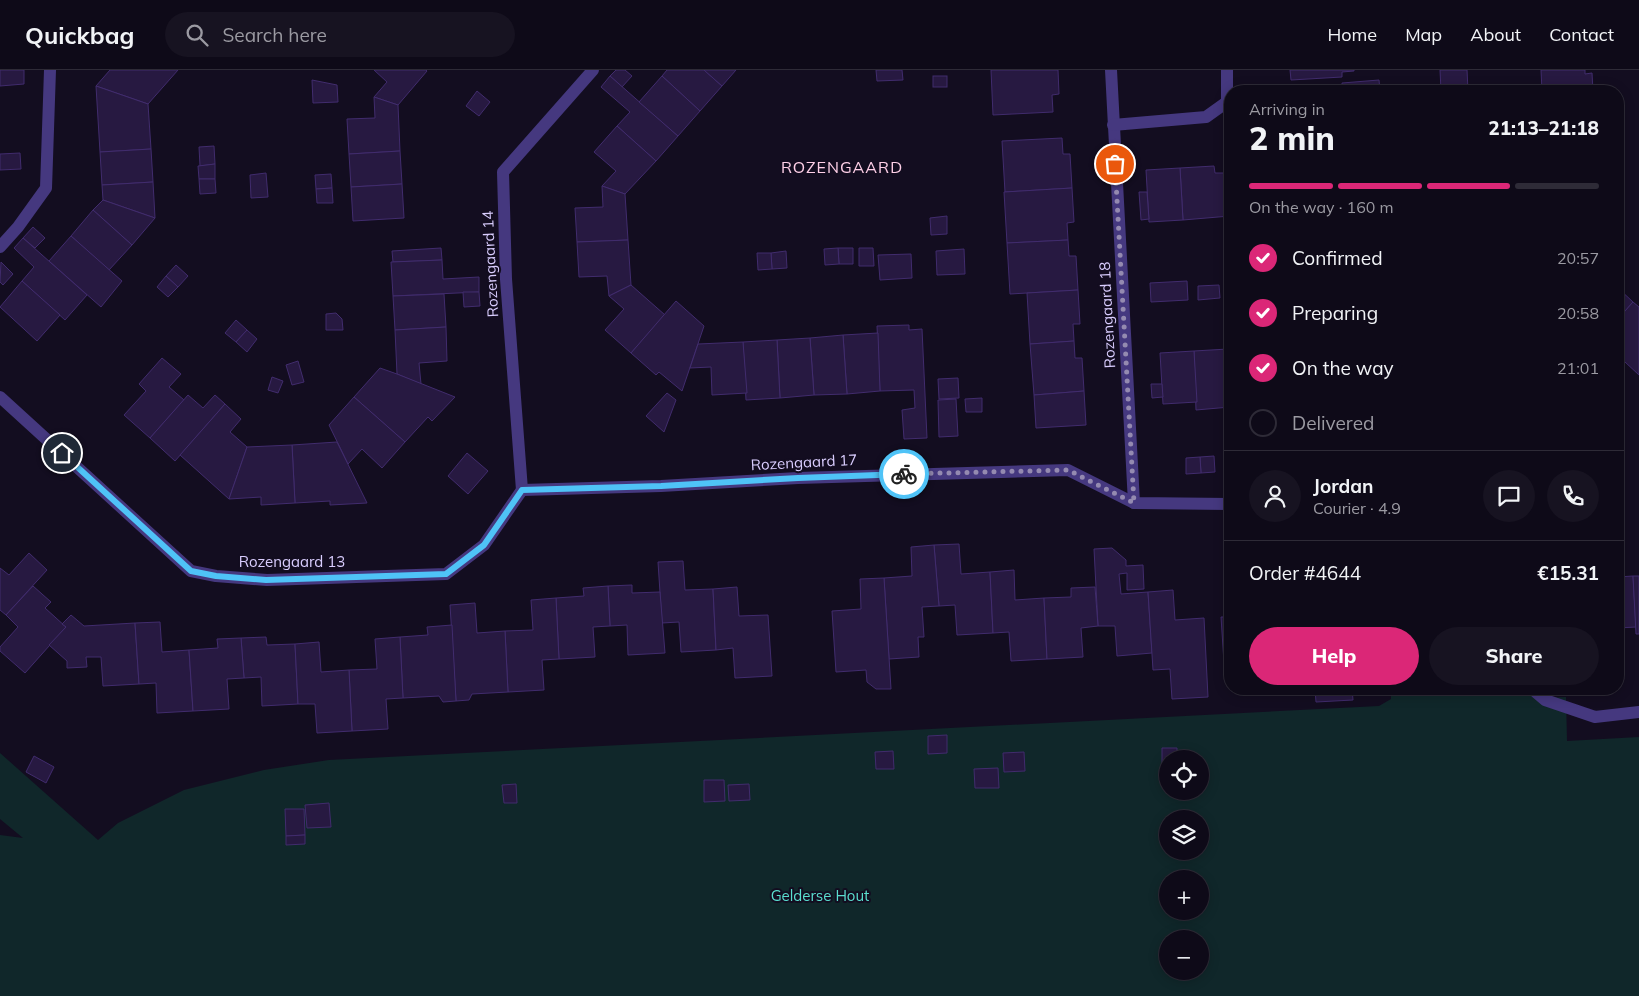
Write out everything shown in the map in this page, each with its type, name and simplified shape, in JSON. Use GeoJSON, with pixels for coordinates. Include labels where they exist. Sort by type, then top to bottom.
{"type":"FeatureCollection","features":[{"type":"Feature","properties":{"kind":"street"},"geometry":{"type":"LineString","coordinates":[[0,247],[18,227],[46,188],[50,70]]}},
{"type":"Feature","properties":{"kind":"street","name":"Rozengaard 14"},"geometry":{"type":"LineString","coordinates":[[522,490],[506,279],[503,172],[593,70]]}},
{"type":"Feature","properties":{"kind":"street","name":"Rozengaard 18"},"geometry":{"type":"LineString","coordinates":[[1111,70],[1134,503]]}},
{"type":"Feature","properties":{"kind":"street"},"geometry":{"type":"LineString","coordinates":[[1226,70],[1226,85]]}},
{"type":"Feature","properties":{"kind":"street"},"geometry":{"type":"LineString","coordinates":[[1113,125],[1206,117],[1224,104]]}},
{"type":"Feature","properties":{"kind":"street","name":"Rozengaard 13"},"geometry":{"type":"LineString","coordinates":[[0,397],[191,571],[216,576],[266,580],[446,574],[484,545],[522,490]]}},
{"type":"Feature","properties":{"kind":"street","name":"Rozengaard 17"},"geometry":{"type":"LineString","coordinates":[[522,490],[661,486],[808,478],[1068,470],[1134,503],[1224,504]]}},
{"type":"Feature","properties":{"kind":"street"},"geometry":{"type":"LineString","coordinates":[[1539,695],[1545,700],[1595,717],[1639,712]]}},
{"type":"Feature","properties":{"kind":"green space","name":"Gelderse Hout"},"geometry":{"type":"Polygon","coordinates":[[[1391,695],[1528,695],[1537,698],[1566,697],[1567,741],[1639,737],[1639,996],[0,996],[0,835],[23,838],[0,819],[0,753],[98,840],[118,823],[184,790],[264,770],[329,760],[1379,706],[1391,699],[1391,695]]]}},
{"type":"Feature","properties":{"kind":"building"},"geometry":{"type":"Polygon","coordinates":[[[0,70],[24,70],[24,84],[0,86],[0,70]]]}},
{"type":"Feature","properties":{"kind":"building"},"geometry":{"type":"Polygon","coordinates":[[[110,70],[178,70],[148,104],[96,86],[110,70]]]}},
{"type":"Feature","properties":{"kind":"building"},"geometry":{"type":"Polygon","coordinates":[[[374,70],[427,71],[398,105],[374,97],[387,82],[374,70]]]}},
{"type":"Feature","properties":{"kind":"building"},"geometry":{"type":"Polygon","coordinates":[[[616,70],[625,70],[632,76],[622,87],[610,76],[616,70]]]}},
{"type":"Feature","properties":{"kind":"building"},"geometry":{"type":"Polygon","coordinates":[[[667,70],[704,70],[722,86],[700,111],[662,76],[667,70]]]}},
{"type":"Feature","properties":{"kind":"building"},"geometry":{"type":"Polygon","coordinates":[[[704,70],[736,70],[722,86],[704,70]]]}},
{"type":"Feature","properties":{"kind":"building"},"geometry":{"type":"Polygon","coordinates":[[[876,70],[902,70],[903,80],[877,81],[876,70]]]}},
{"type":"Feature","properties":{"kind":"building"},"geometry":{"type":"Polygon","coordinates":[[[991,70],[1058,70],[1059,94],[1052,95],[1053,112],[993,115],[991,70]]]}},
{"type":"Feature","properties":{"kind":"building"},"geometry":{"type":"Polygon","coordinates":[[[1290,70],[1354,71],[1342,72],[1342,77],[1291,80],[1290,70]]]}},
{"type":"Feature","properties":{"kind":"building"},"geometry":{"type":"Polygon","coordinates":[[[1440,70],[1467,70],[1468,85],[1441,85],[1440,70]]]}},
{"type":"Feature","properties":{"kind":"building"},"geometry":{"type":"Polygon","coordinates":[[[1541,70],[1585,70],[1585,74],[1592,73],[1593,85],[1542,85],[1541,70]]]}},
{"type":"Feature","properties":{"kind":"building"},"geometry":{"type":"Polygon","coordinates":[[[610,76],[678,136],[656,161],[617,126],[630,112],[601,87],[610,76]]]}},
{"type":"Feature","properties":{"kind":"building"},"geometry":{"type":"Polygon","coordinates":[[[662,76],[700,111],[678,136],[639,102],[662,76]]]}},
{"type":"Feature","properties":{"kind":"building"},"geometry":{"type":"Polygon","coordinates":[[[933,76],[947,76],[947,87],[933,87],[933,76]]]}},
{"type":"Feature","properties":{"kind":"building"},"geometry":{"type":"Polygon","coordinates":[[[312,80],[337,85],[338,102],[313,103],[312,80]]]}},
{"type":"Feature","properties":{"kind":"building"},"geometry":{"type":"Polygon","coordinates":[[[1379,80],[1379,85],[1342,85],[1342,83],[1379,80]]]}},
{"type":"Feature","properties":{"kind":"building"},"geometry":{"type":"Polygon","coordinates":[[[96,86],[148,104],[151,149],[100,152],[96,86]]]}},
{"type":"Feature","properties":{"kind":"building"},"geometry":{"type":"Polygon","coordinates":[[[477,91],[490,102],[479,116],[466,106],[477,91]]]}},
{"type":"Feature","properties":{"kind":"building"},"geometry":{"type":"Polygon","coordinates":[[[374,97],[398,105],[400,151],[349,154],[347,119],[375,118],[374,97]]]}},
{"type":"Feature","properties":{"kind":"building"},"geometry":{"type":"Polygon","coordinates":[[[617,126],[656,161],[625,194],[602,186],[616,171],[594,152],[617,126]]]}},
{"type":"Feature","properties":{"kind":"building"},"geometry":{"type":"Polygon","coordinates":[[[1062,138],[1063,154],[1070,154],[1072,188],[1005,192],[1002,141],[1062,138]]]}},
{"type":"Feature","properties":{"kind":"building"},"geometry":{"type":"Polygon","coordinates":[[[214,146],[215,164],[200,166],[199,147],[214,146]]]}},
{"type":"Feature","properties":{"kind":"building"},"geometry":{"type":"Polygon","coordinates":[[[151,149],[153,182],[102,185],[100,152],[151,149]]]}},
{"type":"Feature","properties":{"kind":"building"},"geometry":{"type":"Polygon","coordinates":[[[400,151],[402,184],[351,187],[349,154],[400,151]]]}},
{"type":"Feature","properties":{"kind":"building"},"geometry":{"type":"Polygon","coordinates":[[[20,153],[21,169],[0,170],[0,154],[20,153]]]}},
{"type":"Feature","properties":{"kind":"building"},"geometry":{"type":"Polygon","coordinates":[[[215,164],[215,179],[199,179],[198,166],[215,164]]]}},
{"type":"Feature","properties":{"kind":"building"},"geometry":{"type":"Polygon","coordinates":[[[1214,166],[1215,173],[1224,173],[1224,217],[1183,220],[1180,168],[1214,166]]]}},
{"type":"Feature","properties":{"kind":"building"},"geometry":{"type":"Polygon","coordinates":[[[1180,168],[1183,220],[1149,222],[1146,170],[1180,168]]]}},
{"type":"Feature","properties":{"kind":"building"},"geometry":{"type":"Polygon","coordinates":[[[266,173],[268,197],[251,198],[250,175],[266,173]]]}},
{"type":"Feature","properties":{"kind":"building"},"geometry":{"type":"Polygon","coordinates":[[[331,174],[332,188],[316,189],[315,175],[331,174]]]}},
{"type":"Feature","properties":{"kind":"building"},"geometry":{"type":"Polygon","coordinates":[[[199,179],[215,179],[216,193],[200,194],[199,179]]]}},
{"type":"Feature","properties":{"kind":"building"},"geometry":{"type":"Polygon","coordinates":[[[153,182],[155,218],[103,200],[102,185],[153,182]]]}},
{"type":"Feature","properties":{"kind":"building"},"geometry":{"type":"Polygon","coordinates":[[[402,184],[404,218],[353,221],[351,187],[402,184]]]}},
{"type":"Feature","properties":{"kind":"building"},"geometry":{"type":"Polygon","coordinates":[[[602,186],[625,194],[628,240],[577,242],[575,208],[603,207],[602,186]]]}},
{"type":"Feature","properties":{"kind":"building"},"geometry":{"type":"Polygon","coordinates":[[[332,188],[333,203],[317,203],[316,189],[332,188]]]}},
{"type":"Feature","properties":{"kind":"building"},"geometry":{"type":"Polygon","coordinates":[[[1072,188],[1074,222],[1067,223],[1068,240],[1007,243],[1004,192],[1072,188]]]}},
{"type":"Feature","properties":{"kind":"building"},"geometry":{"type":"Polygon","coordinates":[[[1139,192],[1147,192],[1149,219],[1141,220],[1139,192]]]}},
{"type":"Feature","properties":{"kind":"building"},"geometry":{"type":"Polygon","coordinates":[[[103,200],[155,218],[132,245],[93,210],[103,200]]]}},
{"type":"Feature","properties":{"kind":"building"},"geometry":{"type":"Polygon","coordinates":[[[93,210],[132,245],[109,270],[71,236],[93,210]]]}},
{"type":"Feature","properties":{"kind":"building"},"geometry":{"type":"Polygon","coordinates":[[[947,216],[947,234],[931,235],[930,218],[947,216]]]}},
{"type":"Feature","properties":{"kind":"building"},"geometry":{"type":"Polygon","coordinates":[[[33,227],[45,238],[35,248],[23,238],[33,227]]]}},
{"type":"Feature","properties":{"kind":"building"},"geometry":{"type":"Polygon","coordinates":[[[71,236],[122,281],[101,307],[49,261],[71,236]]]}},
{"type":"Feature","properties":{"kind":"building"},"geometry":{"type":"Polygon","coordinates":[[[23,238],[87,295],[65,320],[22,281],[34,267],[14,248],[23,238]]]}},
{"type":"Feature","properties":{"kind":"building"},"geometry":{"type":"Polygon","coordinates":[[[628,240],[631,285],[609,296],[607,276],[579,277],[577,242],[628,240]]]}},
{"type":"Feature","properties":{"kind":"building"},"geometry":{"type":"Polygon","coordinates":[[[1068,240],[1069,256],[1076,256],[1078,290],[1010,294],[1007,243],[1068,240]]]}},
{"type":"Feature","properties":{"kind":"building"},"geometry":{"type":"Polygon","coordinates":[[[441,248],[442,260],[393,262],[392,251],[441,248]]]}},
{"type":"Feature","properties":{"kind":"building"},"geometry":{"type":"Polygon","coordinates":[[[838,248],[853,248],[853,264],[839,264],[838,248]]]}},
{"type":"Feature","properties":{"kind":"building"},"geometry":{"type":"Polygon","coordinates":[[[838,248],[839,264],[825,265],[824,249],[838,248]]]}},
{"type":"Feature","properties":{"kind":"building"},"geometry":{"type":"Polygon","coordinates":[[[859,248],[873,248],[874,266],[859,266],[859,248]]]}},
{"type":"Feature","properties":{"kind":"building"},"geometry":{"type":"Polygon","coordinates":[[[964,249],[965,274],[937,275],[936,251],[964,249]]]}},
{"type":"Feature","properties":{"kind":"building"},"geometry":{"type":"Polygon","coordinates":[[[786,251],[787,268],[772,269],[771,253],[786,251]]]}},
{"type":"Feature","properties":{"kind":"building"},"geometry":{"type":"Polygon","coordinates":[[[757,253],[771,253],[772,269],[758,270],[757,253]]]}},
{"type":"Feature","properties":{"kind":"building"},"geometry":{"type":"Polygon","coordinates":[[[911,254],[912,278],[880,280],[878,255],[911,254]]]}},
{"type":"Feature","properties":{"kind":"building"},"geometry":{"type":"Polygon","coordinates":[[[442,260],[443,279],[479,277],[479,292],[393,296],[391,262],[442,260]]]}},
{"type":"Feature","properties":{"kind":"building"},"geometry":{"type":"Polygon","coordinates":[[[1,262],[13,274],[3,285],[0,282],[1,262]]]}},
{"type":"Feature","properties":{"kind":"building"},"geometry":{"type":"Polygon","coordinates":[[[176,265],[188,276],[178,287],[166,276],[176,265]]]}},
{"type":"Feature","properties":{"kind":"building"},"geometry":{"type":"Polygon","coordinates":[[[166,276],[178,287],[168,297],[157,287],[166,276]]]}},
{"type":"Feature","properties":{"kind":"building"},"geometry":{"type":"Polygon","coordinates":[[[22,281],[60,315],[37,341],[0,307],[22,281]]]}},
{"type":"Feature","properties":{"kind":"building"},"geometry":{"type":"Polygon","coordinates":[[[1187,281],[1188,300],[1151,302],[1150,283],[1187,281]]]}},
{"type":"Feature","properties":{"kind":"building"},"geometry":{"type":"Polygon","coordinates":[[[631,285],[665,315],[631,353],[605,330],[624,309],[609,296],[631,285]]]}},
{"type":"Feature","properties":{"kind":"building"},"geometry":{"type":"Polygon","coordinates":[[[1219,285],[1220,298],[1198,300],[1198,286],[1219,285]]]}},
{"type":"Feature","properties":{"kind":"building"},"geometry":{"type":"Polygon","coordinates":[[[1078,290],[1080,324],[1073,324],[1074,341],[1030,344],[1027,293],[1078,290]]]}},
{"type":"Feature","properties":{"kind":"building"},"geometry":{"type":"Polygon","coordinates":[[[463,292],[479,292],[480,306],[464,307],[463,292]]]}},
{"type":"Feature","properties":{"kind":"building"},"geometry":{"type":"Polygon","coordinates":[[[444,294],[446,327],[395,330],[393,296],[444,294]]]}},
{"type":"Feature","properties":{"kind":"building"},"geometry":{"type":"Polygon","coordinates":[[[1624,294],[1633,302],[1624,312],[1624,294]]]}},
{"type":"Feature","properties":{"kind":"building"},"geometry":{"type":"Polygon","coordinates":[[[676,301],[704,326],[682,391],[659,372],[656,375],[631,353],[676,301]]]}},
{"type":"Feature","properties":{"kind":"building"},"geometry":{"type":"Polygon","coordinates":[[[1633,302],[1639,307],[1639,375],[1625,362],[1624,363],[1624,312],[1633,302]]]}},
{"type":"Feature","properties":{"kind":"building"},"geometry":{"type":"Polygon","coordinates":[[[336,313],[342,319],[343,330],[326,330],[326,314],[336,313]]]}},
{"type":"Feature","properties":{"kind":"building"},"geometry":{"type":"Polygon","coordinates":[[[236,320],[247,330],[236,342],[225,333],[236,320]]]}},
{"type":"Feature","properties":{"kind":"building"},"geometry":{"type":"Polygon","coordinates":[[[909,325],[909,330],[922,329],[927,438],[904,439],[902,410],[915,408],[914,390],[880,391],[877,326],[909,325]]]}},
{"type":"Feature","properties":{"kind":"building"},"geometry":{"type":"Polygon","coordinates":[[[446,327],[447,361],[419,363],[421,384],[397,374],[395,330],[446,327]]]}},
{"type":"Feature","properties":{"kind":"building"},"geometry":{"type":"Polygon","coordinates":[[[247,330],[257,339],[247,352],[236,342],[247,330]]]}},
{"type":"Feature","properties":{"kind":"building"},"geometry":{"type":"Polygon","coordinates":[[[878,333],[880,391],[847,394],[843,335],[878,333]]]}},
{"type":"Feature","properties":{"kind":"building"},"geometry":{"type":"Polygon","coordinates":[[[843,335],[847,394],[814,395],[810,338],[843,335]]]}},
{"type":"Feature","properties":{"kind":"building"},"geometry":{"type":"Polygon","coordinates":[[[810,338],[814,395],[780,398],[777,340],[810,338]]]}},
{"type":"Feature","properties":{"kind":"building"},"geometry":{"type":"Polygon","coordinates":[[[777,340],[780,398],[746,400],[743,342],[777,340]]]}},
{"type":"Feature","properties":{"kind":"building"},"geometry":{"type":"Polygon","coordinates":[[[1074,341],[1075,358],[1082,358],[1084,391],[1034,395],[1030,344],[1074,341]]]}},
{"type":"Feature","properties":{"kind":"building"},"geometry":{"type":"Polygon","coordinates":[[[743,342],[747,393],[712,395],[711,367],[690,368],[698,344],[743,342]]]}},
{"type":"Feature","properties":{"kind":"building"},"geometry":{"type":"Polygon","coordinates":[[[1224,349],[1224,408],[1196,410],[1194,351],[1224,349]]]}},
{"type":"Feature","properties":{"kind":"building"},"geometry":{"type":"Polygon","coordinates":[[[1194,351],[1197,402],[1163,404],[1160,353],[1194,351]]]}},
{"type":"Feature","properties":{"kind":"building"},"geometry":{"type":"Polygon","coordinates":[[[162,358],[181,374],[169,387],[184,400],[150,438],[124,415],[146,391],[139,384],[162,358]]]}},
{"type":"Feature","properties":{"kind":"building"},"geometry":{"type":"Polygon","coordinates":[[[298,361],[304,382],[292,385],[286,365],[298,361]]]}},
{"type":"Feature","properties":{"kind":"building"},"geometry":{"type":"Polygon","coordinates":[[[380,368],[455,397],[432,421],[428,417],[405,442],[354,397],[380,368]]]}},
{"type":"Feature","properties":{"kind":"building"},"geometry":{"type":"Polygon","coordinates":[[[272,377],[283,381],[278,393],[268,390],[272,377]]]}},
{"type":"Feature","properties":{"kind":"building"},"geometry":{"type":"Polygon","coordinates":[[[958,378],[959,398],[939,399],[938,379],[958,378]]]}},
{"type":"Feature","properties":{"kind":"building"},"geometry":{"type":"Polygon","coordinates":[[[1151,384],[1162,384],[1163,397],[1152,398],[1151,384]]]}},
{"type":"Feature","properties":{"kind":"building"},"geometry":{"type":"Polygon","coordinates":[[[1084,391],[1086,425],[1036,428],[1034,395],[1084,391]]]}},
{"type":"Feature","properties":{"kind":"building"},"geometry":{"type":"Polygon","coordinates":[[[667,393],[676,400],[664,432],[646,416],[667,393]]]}},
{"type":"Feature","properties":{"kind":"building"},"geometry":{"type":"Polygon","coordinates":[[[188,395],[203,408],[215,395],[225,404],[175,461],[150,438],[188,395]]]}},
{"type":"Feature","properties":{"kind":"building"},"geometry":{"type":"Polygon","coordinates":[[[354,397],[405,442],[382,468],[362,449],[348,464],[329,425],[354,397]]]}},
{"type":"Feature","properties":{"kind":"building"},"geometry":{"type":"Polygon","coordinates":[[[982,398],[982,412],[966,412],[965,399],[982,398]]]}},
{"type":"Feature","properties":{"kind":"building"},"geometry":{"type":"Polygon","coordinates":[[[956,399],[958,436],[939,437],[938,400],[956,399]]]}},
{"type":"Feature","properties":{"kind":"building"},"geometry":{"type":"Polygon","coordinates":[[[225,404],[241,419],[230,432],[247,447],[229,499],[180,455],[225,404]]]}},
{"type":"Feature","properties":{"kind":"building"},"geometry":{"type":"Polygon","coordinates":[[[337,442],[367,503],[330,505],[330,501],[295,503],[292,445],[337,442]]]}},
{"type":"Feature","properties":{"kind":"building"},"geometry":{"type":"Polygon","coordinates":[[[292,445],[295,503],[261,505],[261,497],[229,499],[247,447],[292,445]]]}},
{"type":"Feature","properties":{"kind":"building"},"geometry":{"type":"Polygon","coordinates":[[[467,453],[488,471],[468,494],[448,476],[467,453]]]}},
{"type":"Feature","properties":{"kind":"building"},"geometry":{"type":"Polygon","coordinates":[[[1214,456],[1215,472],[1201,473],[1200,457],[1214,456]]]}},
{"type":"Feature","properties":{"kind":"building"},"geometry":{"type":"Polygon","coordinates":[[[1200,457],[1201,473],[1186,474],[1186,458],[1200,457]]]}},
{"type":"Feature","properties":{"kind":"building"},"geometry":{"type":"Polygon","coordinates":[[[959,544],[961,574],[990,572],[993,633],[957,635],[955,605],[939,606],[934,545],[959,544]]]}},
{"type":"Feature","properties":{"kind":"building"},"geometry":{"type":"Polygon","coordinates":[[[934,545],[939,606],[922,607],[924,637],[918,637],[919,657],[889,659],[884,578],[912,576],[911,547],[934,545]]]}},
{"type":"Feature","properties":{"kind":"building"},"geometry":{"type":"Polygon","coordinates":[[[1112,548],[1126,560],[1126,566],[1143,565],[1144,589],[1127,590],[1127,573],[1119,574],[1121,594],[1148,592],[1152,653],[1117,656],[1115,626],[1098,626],[1094,549],[1112,548]]]}},
{"type":"Feature","properties":{"kind":"building"},"geometry":{"type":"Polygon","coordinates":[[[29,553],[47,570],[6,615],[0,610],[0,568],[9,575],[29,553]]]}},
{"type":"Feature","properties":{"kind":"building"},"geometry":{"type":"Polygon","coordinates":[[[683,561],[685,590],[713,589],[716,650],[681,652],[679,622],[662,623],[658,562],[683,561]]]}},
{"type":"Feature","properties":{"kind":"building"},"geometry":{"type":"Polygon","coordinates":[[[1014,570],[1015,600],[1044,598],[1047,659],[1011,661],[1009,632],[993,633],[990,572],[1014,570]]]}},
{"type":"Feature","properties":{"kind":"building"},"geometry":{"type":"Polygon","coordinates":[[[1633,576],[1636,627],[1624,628],[1624,577],[1633,576]]]}},
{"type":"Feature","properties":{"kind":"building"},"geometry":{"type":"Polygon","coordinates":[[[1633,576],[1639,576],[1639,634],[1636,634],[1633,576]]]}},
{"type":"Feature","properties":{"kind":"building"},"geometry":{"type":"Polygon","coordinates":[[[884,578],[891,689],[876,689],[867,682],[866,670],[836,672],[832,611],[861,609],[860,579],[884,578]]]}},
{"type":"Feature","properties":{"kind":"building"},"geometry":{"type":"Polygon","coordinates":[[[632,585],[632,593],[660,592],[665,653],[628,655],[627,625],[610,626],[608,586],[632,585]]]}},
{"type":"Feature","properties":{"kind":"building"},"geometry":{"type":"Polygon","coordinates":[[[33,586],[51,602],[45,608],[66,627],[25,673],[0,651],[0,647],[18,627],[6,615],[33,586]]]}},
{"type":"Feature","properties":{"kind":"building"},"geometry":{"type":"Polygon","coordinates":[[[608,586],[610,626],[593,627],[595,657],[559,659],[556,598],[584,596],[583,588],[608,586]]]}},
{"type":"Feature","properties":{"kind":"building"},"geometry":{"type":"Polygon","coordinates":[[[737,587],[739,616],[768,615],[772,676],[735,678],[733,648],[716,650],[713,589],[737,587]]]}},
{"type":"Feature","properties":{"kind":"building"},"geometry":{"type":"Polygon","coordinates":[[[1095,587],[1098,626],[1081,628],[1083,657],[1047,659],[1044,598],[1071,597],[1071,588],[1095,587]]]}},
{"type":"Feature","properties":{"kind":"building"},"geometry":{"type":"Polygon","coordinates":[[[1173,590],[1175,620],[1204,618],[1208,697],[1172,699],[1170,669],[1153,670],[1148,592],[1173,590]]]}},
{"type":"Feature","properties":{"kind":"building"},"geometry":{"type":"Polygon","coordinates":[[[556,598],[559,659],[542,660],[544,690],[508,692],[505,631],[533,630],[531,600],[556,598]]]}},
{"type":"Feature","properties":{"kind":"building"},"geometry":{"type":"Polygon","coordinates":[[[475,603],[477,633],[505,631],[508,692],[472,694],[469,700],[456,701],[450,605],[475,603]]]}},
{"type":"Feature","properties":{"kind":"building"},"geometry":{"type":"Polygon","coordinates":[[[71,615],[84,626],[135,623],[139,684],[103,686],[101,657],[86,657],[87,667],[67,668],[67,661],[49,645],[66,627],[62,624],[71,615]]]}},
{"type":"Feature","properties":{"kind":"building"},"geometry":{"type":"Polygon","coordinates":[[[1221,617],[1224,617],[1224,663],[1221,617]]]}},
{"type":"Feature","properties":{"kind":"building"},"geometry":{"type":"Polygon","coordinates":[[[160,622],[162,652],[189,650],[193,711],[157,713],[156,683],[139,684],[135,623],[160,622]]]}},
{"type":"Feature","properties":{"kind":"building"},"geometry":{"type":"Polygon","coordinates":[[[452,625],[456,701],[443,702],[439,696],[403,698],[400,637],[428,635],[427,627],[452,625]]]}},
{"type":"Feature","properties":{"kind":"building"},"geometry":{"type":"Polygon","coordinates":[[[266,637],[267,645],[295,644],[298,704],[262,706],[261,677],[244,678],[241,638],[266,637]]]}},
{"type":"Feature","properties":{"kind":"building"},"geometry":{"type":"Polygon","coordinates":[[[400,637],[403,698],[386,699],[388,729],[352,731],[349,670],[377,669],[375,639],[400,637]]]}},
{"type":"Feature","properties":{"kind":"building"},"geometry":{"type":"Polygon","coordinates":[[[241,638],[244,678],[227,679],[229,709],[193,711],[189,650],[218,648],[217,639],[241,638]]]}},
{"type":"Feature","properties":{"kind":"building"},"geometry":{"type":"Polygon","coordinates":[[[319,642],[321,672],[349,670],[352,731],[317,733],[315,704],[298,704],[295,644],[319,642]]]}},
{"type":"Feature","properties":{"kind":"building"},"geometry":{"type":"Polygon","coordinates":[[[1315,695],[1353,695],[1353,700],[1316,702],[1315,695]]]}},
{"type":"Feature","properties":{"kind":"building"},"geometry":{"type":"Polygon","coordinates":[[[947,735],[947,753],[928,754],[928,736],[947,735]]]}},
{"type":"Feature","properties":{"kind":"building"},"geometry":{"type":"Polygon","coordinates":[[[1162,748],[1177,748],[1177,750],[1162,750],[1162,748]]]}},
{"type":"Feature","properties":{"kind":"building"},"geometry":{"type":"Polygon","coordinates":[[[893,751],[894,769],[876,769],[875,752],[893,751]]]}},
{"type":"Feature","properties":{"kind":"building"},"geometry":{"type":"Polygon","coordinates":[[[1024,752],[1025,771],[1004,772],[1003,753],[1024,752]]]}},
{"type":"Feature","properties":{"kind":"building"},"geometry":{"type":"Polygon","coordinates":[[[34,756],[54,767],[46,783],[26,772],[34,756]]]}},
{"type":"Feature","properties":{"kind":"building"},"geometry":{"type":"Polygon","coordinates":[[[998,768],[999,788],[975,788],[974,769],[998,768]]]}},
{"type":"Feature","properties":{"kind":"building"},"geometry":{"type":"Polygon","coordinates":[[[704,780],[724,780],[725,801],[704,802],[704,780]]]}},
{"type":"Feature","properties":{"kind":"building"},"geometry":{"type":"Polygon","coordinates":[[[516,784],[517,803],[504,803],[502,785],[516,784]]]}},
{"type":"Feature","properties":{"kind":"building"},"geometry":{"type":"Polygon","coordinates":[[[749,784],[750,800],[729,801],[728,785],[749,784]]]}},
{"type":"Feature","properties":{"kind":"building"},"geometry":{"type":"Polygon","coordinates":[[[329,803],[331,827],[307,828],[305,805],[329,803]]]}},
{"type":"Feature","properties":{"kind":"building"},"geometry":{"type":"Polygon","coordinates":[[[285,809],[304,809],[305,835],[286,836],[285,809]]]}},
{"type":"Feature","properties":{"kind":"building"},"geometry":{"type":"Polygon","coordinates":[[[305,835],[305,844],[286,845],[286,836],[305,835]]]}},
{"type":"Feature","properties":{"kind":"way so far"},"geometry":{"type":"LineString","coordinates":[[904,474],[1068,470],[1134,503],[1115,164]]}},
{"type":"Feature","properties":{"kind":"district","name":"ROZENGAARD"},"geometry":{"type":"Point","coordinates":[842,167]}},
{"type":"Feature","properties":{"kind":"route"},"geometry":{"type":"LineString","coordinates":[[62,453],[191,571],[216,576],[266,580],[446,574],[484,545],[522,490],[661,486],[904,474]]}}]}
